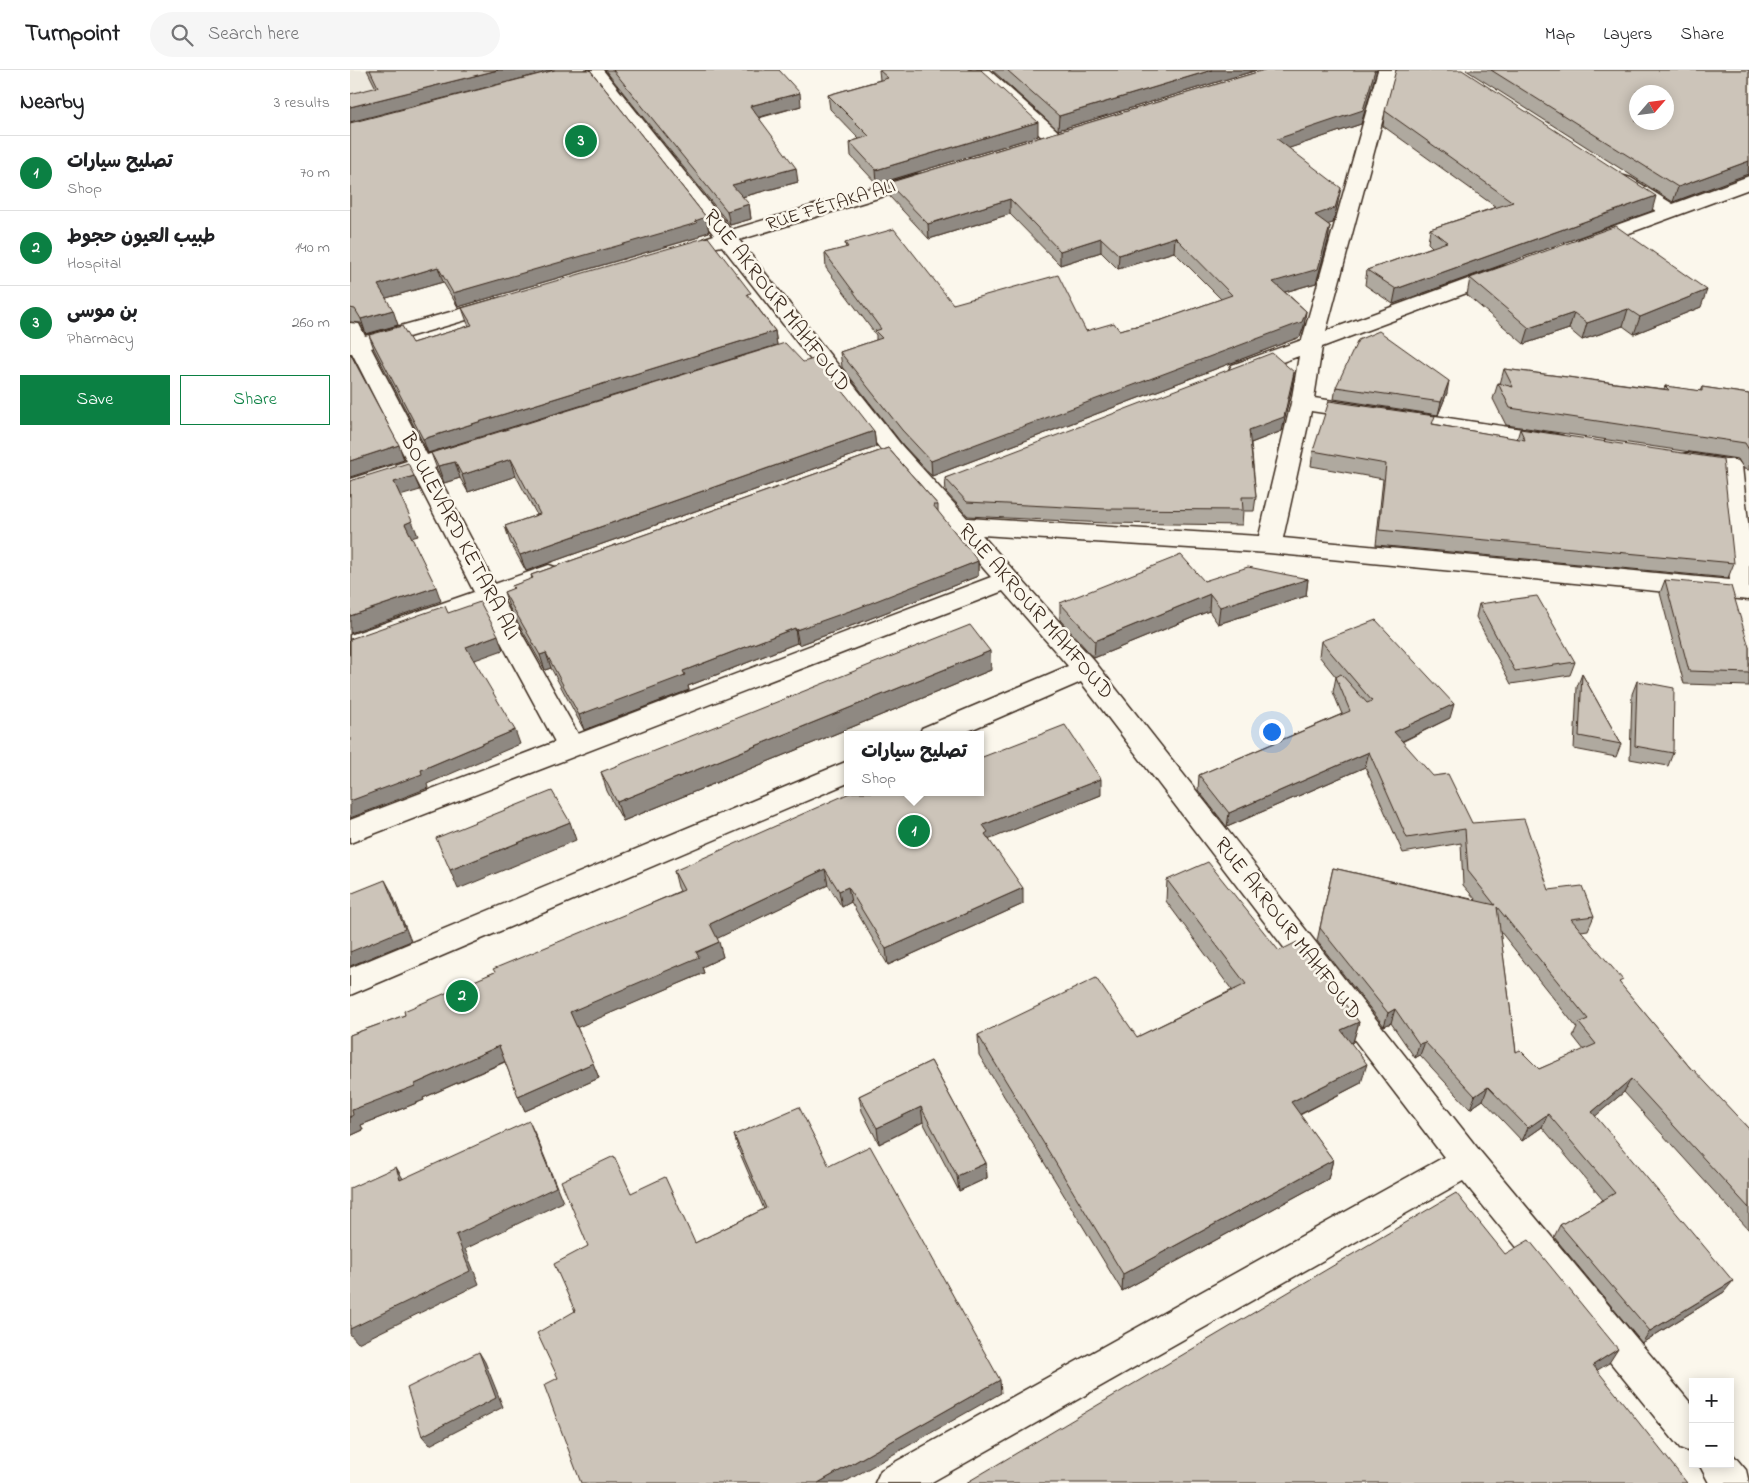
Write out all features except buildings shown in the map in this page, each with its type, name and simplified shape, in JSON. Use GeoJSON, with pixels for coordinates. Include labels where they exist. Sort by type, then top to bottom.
{"type":"FeatureCollection","features":[{"type":"Feature","properties":{"kind":"street"},"geometry":{"type":"LineString","coordinates":[[978,70],[1045,141],[1073,133]]}},
{"type":"Feature","properties":{"kind":"street"},"geometry":{"type":"LineString","coordinates":[[1268,545],[1302,403],[1312,342],[1387,70]]}},
{"type":"Feature","properties":{"kind":"street","name":"RUE AKROUR MAHFOUD"},"geometry":{"type":"LineString","coordinates":[[584,71],[727,238],[801,346],[885,454],[935,486],[962,526],[1006,580],[1086,669],[1467,1161],[1689,1430]]}},
{"type":"Feature","properties":{"kind":"street"},"geometry":{"type":"LineString","coordinates":[[1605,170],[1671,212]]}},
{"type":"Feature","properties":{"kind":"street","name":"RUE FÉTAKA ALI"},"geometry":{"type":"LineString","coordinates":[[690,249],[942,172]]}},
{"type":"Feature","properties":{"kind":"street"},"geometry":{"type":"LineString","coordinates":[[1570,248],[1749,182]]}},
{"type":"Feature","properties":{"kind":"street"},"geometry":{"type":"LineString","coordinates":[[1220,377],[1524,265]]}},
{"type":"Feature","properties":{"kind":"street"},"geometry":{"type":"LineString","coordinates":[[353,340],[519,298]]}},
{"type":"Feature","properties":{"kind":"street","name":"BOULEVARD KETARA ALI"},"geometry":{"type":"LineString","coordinates":[[353,340],[488,595],[571,746]]}},
{"type":"Feature","properties":{"kind":"street"},"geometry":{"type":"LineString","coordinates":[[1302,403],[1574,443]]}},
{"type":"Feature","properties":{"kind":"street"},"geometry":{"type":"LineString","coordinates":[[350,488],[487,444]]}},
{"type":"Feature","properties":{"kind":"street"},"geometry":{"type":"LineString","coordinates":[[962,526],[1268,545],[1746,590],[1730,466],[1662,456]]}},
{"type":"Feature","properties":{"kind":"street"},"geometry":{"type":"LineString","coordinates":[[350,645],[571,566]]}},
{"type":"Feature","properties":{"kind":"street"},"geometry":{"type":"LineString","coordinates":[[350,832],[1006,580]]}},
{"type":"Feature","properties":{"kind":"street"},"geometry":{"type":"LineString","coordinates":[[941,731],[1086,669]]}},
{"type":"Feature","properties":{"kind":"street"},"geometry":{"type":"LineString","coordinates":[[350,982],[844,773]]}},
{"type":"Feature","properties":{"kind":"street"},"geometry":{"type":"LineString","coordinates":[[894,1483],[1467,1161]]}},
{"type":"Feature","properties":{"kind":"street"},"geometry":{"type":"LineString","coordinates":[[1720,1468],[1733,1483]]}},
{"type":"Feature","properties":{"kind":"shaded area"},"geometry":{"type":"Polygon","coordinates":[[[350,70],[392,70],[350,121],[350,70]]]}},
{"type":"Feature","properties":{"kind":"place","name":"بن موسى"},"geometry":{"type":"Point","coordinates":[581,141]}},
{"type":"Feature","properties":{"kind":"place","name":"تصليح سيارات"},"geometry":{"type":"Point","coordinates":[914,831]}},
{"type":"Feature","properties":{"kind":"place","name":"طبيب العيون حجوط"},"geometry":{"type":"Point","coordinates":[462,996]}}]}
